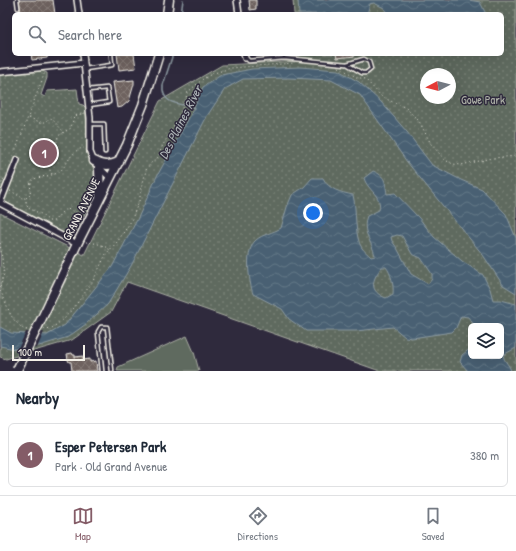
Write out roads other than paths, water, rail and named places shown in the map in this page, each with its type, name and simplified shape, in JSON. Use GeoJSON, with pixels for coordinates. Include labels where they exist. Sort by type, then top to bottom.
{"type":"FeatureCollection","features":[{"type":"Feature","properties":{"kind":"main road"},"geometry":{"type":"LineString","coordinates":[[167,12],[169,0]]}},
{"type":"Feature","properties":{"kind":"main road","name":"GRAND AVENUE"},"geometry":{"type":"LineString","coordinates":[[17,371],[77,244],[119,162],[138,119],[158,56]]}},
{"type":"Feature","properties":{"kind":"main road"},"geometry":{"type":"LineString","coordinates":[[100,199],[96,165],[112,165],[119,162]]}},
{"type":"Feature","properties":{"kind":"street"},"geometry":{"type":"LineString","coordinates":[[77,0],[79,12]]}},
{"type":"Feature","properties":{"kind":"street"},"geometry":{"type":"LineString","coordinates":[[237,0],[239,12]]}},
{"type":"Feature","properties":{"kind":"street"},"geometry":{"type":"LineString","coordinates":[[84,56],[90,124],[90,152],[96,165],[110,178]]}},
{"type":"Feature","properties":{"kind":"street"},"geometry":{"type":"LineString","coordinates":[[0,72],[84,63]]}},
{"type":"Feature","properties":{"kind":"street"},"geometry":{"type":"LineString","coordinates":[[17,160],[0,203],[77,244]]}},
{"type":"Feature","properties":{"kind":"lane"},"geometry":{"type":"LineString","coordinates":[[17,0],[18,8]]}},
{"type":"Feature","properties":{"kind":"lane"},"geometry":{"type":"LineString","coordinates":[[85,69],[112,65],[111,56]]}},
{"type":"Feature","properties":{"kind":"lane"},"geometry":{"type":"LineString","coordinates":[[245,56],[250,61],[284,58],[347,64],[364,59],[369,62],[370,69],[366,73],[362,74],[347,64]]}},
{"type":"Feature","properties":{"kind":"lane"},"geometry":{"type":"LineString","coordinates":[[87,90],[107,88],[109,102],[88,105]]}},
{"type":"Feature","properties":{"kind":"lane"},"geometry":{"type":"LineString","coordinates":[[90,124],[104,124],[105,152]]}},
{"type":"Feature","properties":{"kind":"lane"},"geometry":{"type":"LineString","coordinates":[[102,371],[98,332],[101,327],[107,327],[112,371]]}},
{"type":"Feature","properties":{"kind":"water"},"geometry":{"type":"Polygon","coordinates":[[[298,0],[469,0],[480,2],[485,12],[386,12],[384,8],[374,3],[370,4],[368,12],[299,12],[298,0]]]}},
{"type":"Feature","properties":{"kind":"water"},"geometry":{"type":"Polygon","coordinates":[[[300,67],[338,70],[359,82],[381,102],[407,132],[432,165],[482,189],[506,214],[516,238],[516,293],[503,285],[483,255],[407,162],[360,95],[331,80],[289,78],[243,79],[225,89],[207,116],[131,266],[108,304],[86,324],[68,337],[39,346],[15,349],[0,346],[0,327],[11,333],[47,335],[65,325],[112,267],[138,218],[157,176],[190,116],[203,87],[221,75],[252,69],[300,67]]]}},
{"type":"Feature","properties":{"kind":"water"},"geometry":{"type":"Polygon","coordinates":[[[373,171],[383,177],[387,194],[395,193],[419,218],[434,237],[462,261],[483,275],[490,289],[493,300],[501,300],[516,304],[516,348],[504,354],[504,323],[473,323],[468,317],[461,316],[456,328],[452,332],[412,338],[405,337],[393,327],[356,331],[306,331],[289,319],[282,309],[253,294],[248,266],[252,245],[259,238],[281,228],[292,195],[304,187],[312,178],[323,178],[332,188],[353,195],[359,243],[371,257],[375,256],[366,232],[365,222],[367,216],[379,210],[380,205],[377,197],[364,178],[373,171]],[[397,235],[391,237],[392,241],[411,274],[428,284],[432,279],[432,274],[421,258],[412,254],[402,236],[397,235]],[[382,267],[376,276],[374,280],[374,288],[376,292],[386,298],[393,294],[393,283],[386,267],[382,267]]]}},
{"type":"Feature","properties":{"kind":"water"},"geometry":{"type":"Polygon","coordinates":[[[468,350],[468,359],[504,359],[504,358],[511,371],[468,371],[460,362],[462,355],[468,350]]]}},
{"type":"Feature","properties":{"kind":"waterway"},"geometry":{"type":"LineString","coordinates":[[181,12],[183,0]]}},
{"type":"Feature","properties":{"kind":"waterway","name":"Des Plaines River"},"geometry":{"type":"LineString","coordinates":[[172,56],[163,85],[165,97],[173,102],[195,108]]}},
{"type":"Feature","properties":{"kind":"place","name":"Esper Petersen Park"},"geometry":{"type":"Point","coordinates":[44,153]}},
{"type":"Feature","properties":{"kind":"park label","name":"Gowe Park"},"geometry":{"type":"Point","coordinates":[483,99]}}]}
